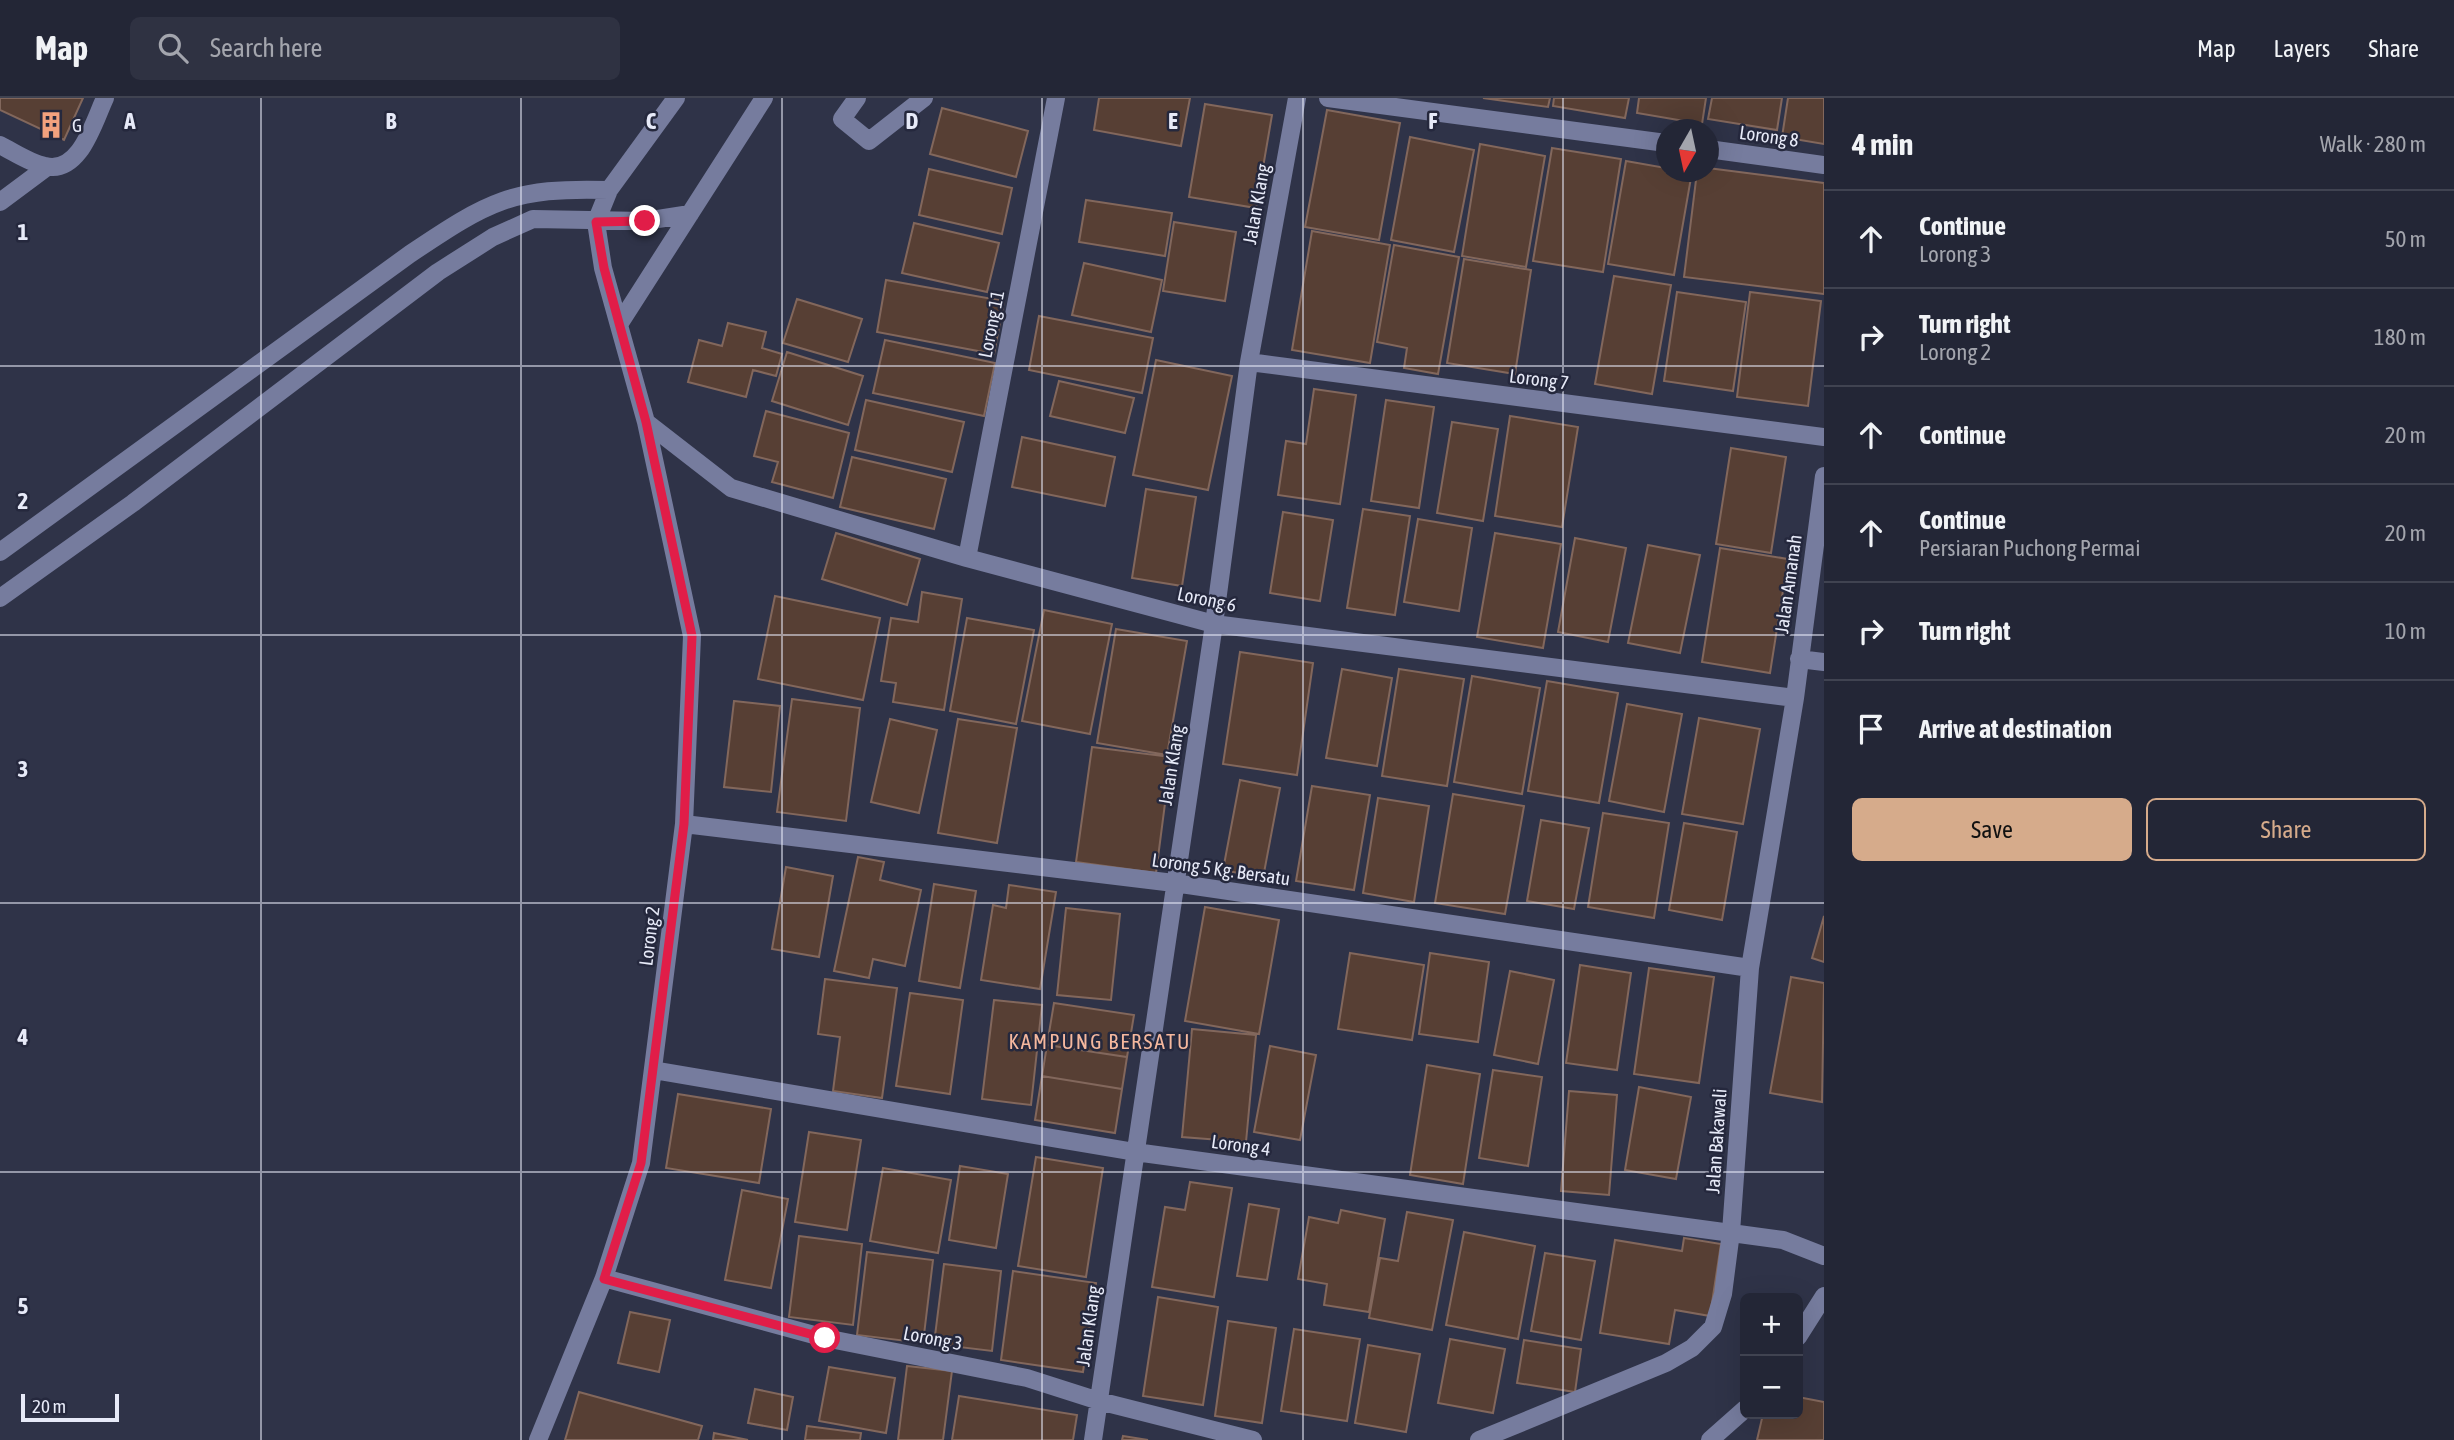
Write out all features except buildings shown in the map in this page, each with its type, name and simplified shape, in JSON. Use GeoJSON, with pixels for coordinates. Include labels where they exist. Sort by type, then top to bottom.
{"type":"FeatureCollection","features":[{"type":"Feature","properties":{"kind":"street"},"geometry":{"type":"LineString","coordinates":[[0,202],[47,167],[63,165],[78,155],[105,98]]}},
{"type":"Feature","properties":{"kind":"street"},"geometry":{"type":"LineString","coordinates":[[596,222],[609,190],[676,98]]}},
{"type":"Feature","properties":{"kind":"street"},"geometry":{"type":"LineString","coordinates":[[620,323],[764,98]]}},
{"type":"Feature","properties":{"kind":"street"},"geometry":{"type":"LineString","coordinates":[[857,98],[842,119],[869,141],[924,98]]}},
{"type":"Feature","properties":{"kind":"street","name":"Lorong 11"},"geometry":{"type":"LineString","coordinates":[[967,558],[1056,98]]}},
{"type":"Feature","properties":{"kind":"street","name":"Jalan Klang"},"geometry":{"type":"LineString","coordinates":[[1093,1440],[1214,624],[1249,362],[1297,98]]}},
{"type":"Feature","properties":{"kind":"street"},"geometry":{"type":"LineString","coordinates":[[1328,98],[1656,143]]}},
{"type":"Feature","properties":{"kind":"street"},"geometry":{"type":"LineString","coordinates":[[0,145],[47,167]]}},
{"type":"Feature","properties":{"kind":"street","name":"Lorong 8"},"geometry":{"type":"LineString","coordinates":[[1719,150],[1824,165]]}},
{"type":"Feature","properties":{"kind":"street"},"geometry":{"type":"LineString","coordinates":[[0,552],[410,254],[474,211],[514,195],[559,188],[609,190]]}},
{"type":"Feature","properties":{"kind":"street"},"geometry":{"type":"LineString","coordinates":[[0,598],[133,503],[438,272],[493,237],[533,219],[645,221],[690,214]]}},
{"type":"Feature","properties":{"kind":"street","name":"Lorong 2"},"geometry":{"type":"LineString","coordinates":[[538,1440],[604,1279],[641,1163],[684,824],[692,636],[646,422],[604,268],[596,222]]}},
{"type":"Feature","properties":{"kind":"street","name":"Lorong 7"},"geometry":{"type":"LineString","coordinates":[[1249,362],[1824,437]]}},
{"type":"Feature","properties":{"kind":"street","name":"Lorong 6"},"geometry":{"type":"LineString","coordinates":[[646,422],[731,488],[967,558],[1214,624],[1795,698]]}},
{"type":"Feature","properties":{"kind":"street","name":"Jalan Amanah"},"geometry":{"type":"LineString","coordinates":[[1795,698],[1824,476]]}},
{"type":"Feature","properties":{"kind":"street"},"geometry":{"type":"LineString","coordinates":[[1799,659],[1824,662]]}},
{"type":"Feature","properties":{"kind":"street","name":"Jalan Bakawali"},"geometry":{"type":"LineString","coordinates":[[1479,1440],[1666,1363],[1692,1348],[1713,1327],[1723,1294],[1731,1232],[1750,968],[1795,698]]}},
{"type":"Feature","properties":{"kind":"street","name":"Lorong 5 Kg. Bersatu"},"geometry":{"type":"LineString","coordinates":[[684,824],[1174,883],[1750,968]]}},
{"type":"Feature","properties":{"kind":"street","name":"Lorong 4"},"geometry":{"type":"LineString","coordinates":[[653,1070],[1135,1152],[1783,1240],[1824,1256]]}},
{"type":"Feature","properties":{"kind":"street","name":"Lorong 3"},"geometry":{"type":"LineString","coordinates":[[604,1279],[825,1338],[1027,1378],[1099,1401],[1253,1440]]}},
{"type":"Feature","properties":{"kind":"street"},"geometry":{"type":"LineString","coordinates":[[1803,1329],[1824,1296]]}},
{"type":"Feature","properties":{"kind":"street"},"geometry":{"type":"LineString","coordinates":[[1710,1440],[1740,1413]]}},
{"type":"Feature","properties":{"kind":"place","name":"G"},"geometry":{"type":"Point","coordinates":[51,125]}},
{"type":"Feature","properties":{"kind":"district","name":"KAMPUNG BERSATU"},"geometry":{"type":"Point","coordinates":[1100,1041]}},
{"type":"Feature","properties":{"kind":"route"},"geometry":{"type":"LineString","coordinates":[[645,221],[596,222],[604,268],[646,422],[692,636],[684,824],[641,1163],[604,1279],[825,1338]]}}]}
